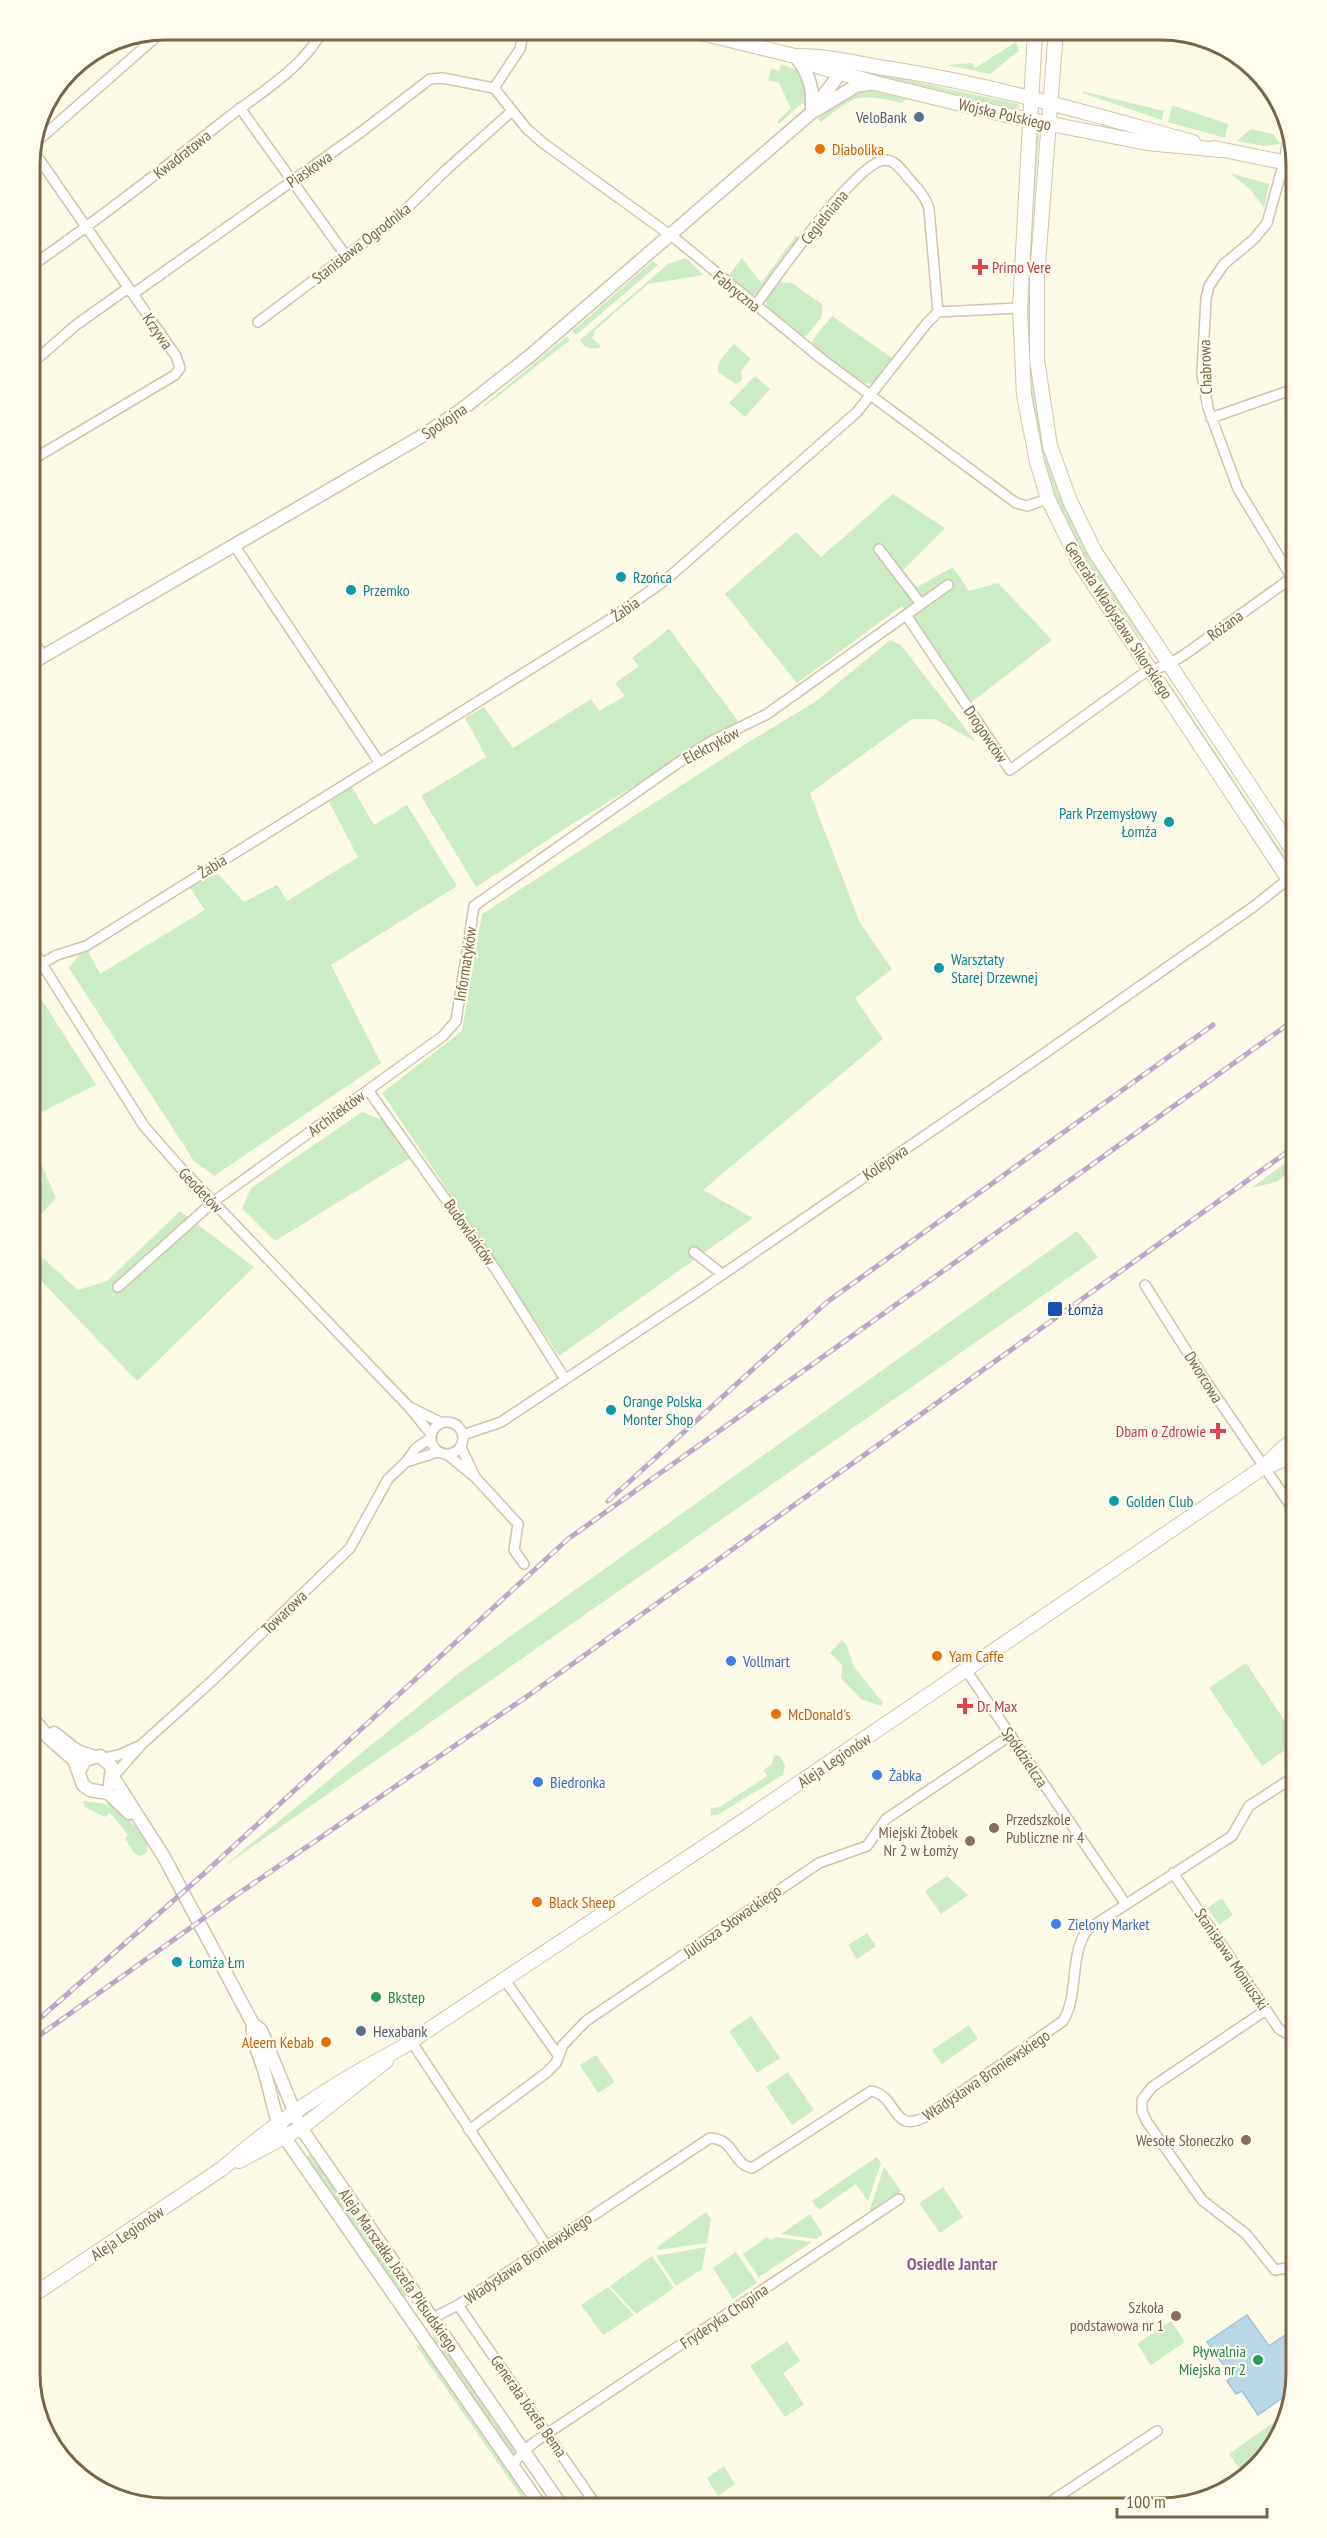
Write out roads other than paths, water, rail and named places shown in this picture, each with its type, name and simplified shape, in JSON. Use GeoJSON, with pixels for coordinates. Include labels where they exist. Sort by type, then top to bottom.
{"type":"FeatureCollection","features":[{"type":"Feature","properties":{"kind":"main road","name":"Wojska Polskiego"},"geometry":{"type":"LineString","coordinates":[[732,41],[795,56],[875,83],[1030,121],[1147,143],[1220,150]]}},
{"type":"Feature","properties":{"kind":"main road","name":"Generała Władysława Sikorskiego"},"geometry":{"type":"LineString","coordinates":[[1034,41],[1020,308],[1027,417],[1048,499],[1079,562],[1286,866]]}},
{"type":"Feature","properties":{"kind":"main road","name":"Generała Władysława Sikorskiego"},"geometry":{"type":"LineString","coordinates":[[1055,41],[1035,319],[1038,383],[1046,425],[1062,482],[1084,532],[1103,566],[1286,836]]}},
{"type":"Feature","properties":{"kind":"main road","name":"Wojska Polskiego"},"geometry":{"type":"LineString","coordinates":[[795,56],[818,56],[919,73],[1031,97],[1220,150],[1286,163]]}},
{"type":"Feature","properties":{"kind":"main road","name":"Aleja Legionów"},"geometry":{"type":"LineString","coordinates":[[40,2290],[224,2168],[277,2124],[358,2071],[406,2044],[966,1670],[1264,1467],[1286,1446]]}},
{"type":"Feature","properties":{"kind":"main road","name":"Aleja Legionów"},"geometry":{"type":"LineString","coordinates":[[1264,1467],[1286,1458]]}},
{"type":"Feature","properties":{"kind":"main road","name":"Aleja Legionów"},"geometry":{"type":"LineString","coordinates":[[224,2168],[301,2128],[372,2075],[406,2044]]}},
{"type":"Feature","properties":{"kind":"street","name":"Kwadratowa"},"geometry":{"type":"LineString","coordinates":[[41,259],[88,227],[240,108],[309,51],[316,40]]}},
{"type":"Feature","properties":{"kind":"street"},"geometry":{"type":"LineString","coordinates":[[494,88],[520,49],[522,40]]}},
{"type":"Feature","properties":{"kind":"street"},"geometry":{"type":"LineString","coordinates":[[45,135],[151,42]]}},
{"type":"Feature","properties":{"kind":"street"},"geometry":{"type":"LineString","coordinates":[[795,56],[804,66],[811,82],[811,113]]}},
{"type":"Feature","properties":{"kind":"street","name":"Spokojna"},"geometry":{"type":"LineString","coordinates":[[811,113],[850,62]]}},
{"type":"Feature","properties":{"kind":"street","name":"Piaskowa"},"geometry":{"type":"LineString","coordinates":[[41,356],[76,325],[130,291],[292,180],[430,79],[442,78],[494,88]]}},
{"type":"Feature","properties":{"kind":"street","name":"Spokojna"},"geometry":{"type":"LineString","coordinates":[[43,656],[422,436],[461,410],[496,384],[811,113],[856,86],[875,83]]}},
{"type":"Feature","properties":{"kind":"street","name":"Fabryczna"},"geometry":{"type":"LineString","coordinates":[[494,88],[512,111],[543,143],[670,236],[754,306],[871,396],[1017,503],[1027,506],[1048,499]]}},
{"type":"Feature","properties":{"kind":"street"},"geometry":{"type":"LineString","coordinates":[[240,108],[346,256]]}},
{"type":"Feature","properties":{"kind":"street","name":"Stanisława Ogrodnika"},"geometry":{"type":"LineString","coordinates":[[258,322],[398,218],[446,170],[512,111]]}},
{"type":"Feature","properties":{"kind":"street","name":"Cegielniana"},"geometry":{"type":"LineString","coordinates":[[754,306],[844,190],[883,160],[897,165],[928,204],[938,312]]}},
{"type":"Feature","properties":{"kind":"street","name":"Krzywa"},"geometry":{"type":"LineString","coordinates":[[41,162],[178,360],[178,372],[41,454]]}},
{"type":"Feature","properties":{"kind":"street","name":"Chabrowa"},"geometry":{"type":"LineString","coordinates":[[1286,176],[1267,223],[1259,234],[1224,264],[1207,292],[1202,374],[1211,418],[1242,497],[1286,564]]}},
{"type":"Feature","properties":{"kind":"street"},"geometry":{"type":"LineString","coordinates":[[871,396],[927,322],[938,312],[1020,308]]}},
{"type":"Feature","properties":{"kind":"street"},"geometry":{"type":"LineString","coordinates":[[1211,418],[1286,392]]}},
{"type":"Feature","properties":{"kind":"street","name":"Żabia"},"geometry":{"type":"LineString","coordinates":[[41,964],[57,955],[86,945],[612,618],[668,578],[839,429],[871,396]]}},
{"type":"Feature","properties":{"kind":"street"},"geometry":{"type":"LineString","coordinates":[[234,545],[379,762]]}},
{"type":"Feature","properties":{"kind":"street"},"geometry":{"type":"LineString","coordinates":[[879,549],[921,604]]}},
{"type":"Feature","properties":{"kind":"street","name":"Różana"},"geometry":{"type":"LineString","coordinates":[[1150,669],[1169,664],[1286,582]]}},
{"type":"Feature","properties":{"kind":"street","name":"Elektryków"},"geometry":{"type":"LineString","coordinates":[[474,906],[685,758],[710,742],[767,714],[948,585]]}},
{"type":"Feature","properties":{"kind":"street","name":"Drogowców"},"geometry":{"type":"LineString","coordinates":[[906,615],[1010,770],[1150,669]]}},
{"type":"Feature","properties":{"kind":"street"},"geometry":{"type":"LineString","coordinates":[[41,652],[43,656]]}},
{"type":"Feature","properties":{"kind":"street","name":"Kolejowa"},"geometry":{"type":"LineString","coordinates":[[463,1435],[494,1426],[722,1274],[1035,1060],[1286,881]]}},
{"type":"Feature","properties":{"kind":"street","name":"Informatyków"},"geometry":{"type":"LineString","coordinates":[[456,1021],[474,906]]}},
{"type":"Feature","properties":{"kind":"street","name":"Geodetów"},"geometry":{"type":"LineString","coordinates":[[41,964],[144,1126],[213,1202],[408,1406],[431,1436]]}},
{"type":"Feature","properties":{"kind":"street","name":"Architektów"},"geometry":{"type":"LineString","coordinates":[[118,1287],[213,1202],[443,1036],[456,1021]]}},
{"type":"Feature","properties":{"kind":"street","name":"Budowlańców"},"geometry":{"type":"LineString","coordinates":[[368,1090],[496,1270],[565,1379]]}},
{"type":"Feature","properties":{"kind":"street"},"geometry":{"type":"LineString","coordinates":[[694,1252],[722,1274]]}},
{"type":"Feature","properties":{"kind":"street","name":"Dworcowa"},"geometry":{"type":"LineString","coordinates":[[1145,1285],[1286,1499]]}},
{"type":"Feature","properties":{"kind":"street"},"geometry":{"type":"LineString","coordinates":[[408,1406],[442,1423],[458,1426],[463,1435],[461,1447],[475,1477]]}},
{"type":"Feature","properties":{"kind":"street"},"geometry":{"type":"LineString","coordinates":[[438,1452],[431,1436],[442,1423]]}},
{"type":"Feature","properties":{"kind":"street","name":"Towarowa"},"geometry":{"type":"LineString","coordinates":[[113,1777],[141,1745],[213,1680],[350,1548],[388,1479],[406,1462],[416,1448],[431,1436]]}},
{"type":"Feature","properties":{"kind":"street"},"geometry":{"type":"LineString","coordinates":[[448,1455],[461,1447]]}},
{"type":"Feature","properties":{"kind":"street"},"geometry":{"type":"LineString","coordinates":[[406,1462],[438,1452],[448,1455],[475,1477],[518,1524],[514,1550],[524,1564]]}},
{"type":"Feature","properties":{"kind":"street","name":"Spółdzielcza"},"geometry":{"type":"LineString","coordinates":[[966,1670],[1125,1903]]}},
{"type":"Feature","properties":{"kind":"street","name":"Aleja Marszałka Józefa Piłsudskiego"},"geometry":{"type":"LineString","coordinates":[[40,1725],[77,1751],[98,1757],[111,1764],[113,1777],[139,1820]]}},
{"type":"Feature","properties":{"kind":"street","name":"Aleja Marszałka Józefa Piłsudskiego"},"geometry":{"type":"LineString","coordinates":[[40,1725],[49,1738],[74,1760],[81,1781],[86,1787],[108,1793],[139,1820],[164,1857],[253,2024],[261,2030],[301,2128],[556,2497]]}},
{"type":"Feature","properties":{"kind":"street","name":"Juliusza Słowackiego"},"geometry":{"type":"LineString","coordinates":[[469,2130],[546,2073],[556,2063],[563,2045],[586,2021],[819,1863],[867,1846],[886,1819],[1011,1735]]}},
{"type":"Feature","properties":{"kind":"street","name":"Towarowa"},"geometry":{"type":"LineString","coordinates":[[98,1757],[119,1755],[141,1745]]}},
{"type":"Feature","properties":{"kind":"street"},"geometry":{"type":"LineString","coordinates":[[79,1772],[82,1763],[98,1757]]}},
{"type":"Feature","properties":{"kind":"street"},"geometry":{"type":"LineString","coordinates":[[100,1790],[108,1786],[113,1777]]}},
{"type":"Feature","properties":{"kind":"street","name":"Władysława Broniewskiego"},"geometry":{"type":"LineString","coordinates":[[433,2318],[458,2305],[710,2138],[723,2140],[743,2164],[752,2168],[871,2091],[884,2097],[902,2120],[918,2121],[927,2116],[1063,2021],[1071,2001],[1081,1939],[1093,1924],[1232,1836],[1249,1806],[1286,1783]]}},
{"type":"Feature","properties":{"kind":"street","name":"Stanisława Moniuszki"},"geometry":{"type":"LineString","coordinates":[[1173,1873],[1266,2010],[1283,2033],[1286,2033]]}},
{"type":"Feature","properties":{"kind":"street"},"geometry":{"type":"LineString","coordinates":[[504,1979],[558,2055]]}},
{"type":"Feature","properties":{"kind":"street"},"geometry":{"type":"LineString","coordinates":[[1266,2010],[1152,2087],[1144,2094],[1142,2105],[1147,2122],[1202,2200],[1246,2234],[1275,2270],[1281,2271],[1286,2268]]}},
{"type":"Feature","properties":{"kind":"street","name":"Aleja Marszałka Józefa Piłsudskiego"},"geometry":{"type":"LineString","coordinates":[[253,2024],[252,2036],[265,2074],[277,2124],[285,2138],[535,2497]]}},
{"type":"Feature","properties":{"kind":"street"},"geometry":{"type":"LineString","coordinates":[[406,2044],[469,2130],[546,2245]]}},
{"type":"Feature","properties":{"kind":"street","name":"Fryderyka Chopina"},"geometry":{"type":"LineString","coordinates":[[513,2464],[525,2450],[549,2433],[899,2199]]}},
{"type":"Feature","properties":{"kind":"street","name":"Generała Józefa Bema"},"geometry":{"type":"LineString","coordinates":[[458,2305],[549,2433],[591,2497]]}},
{"type":"Feature","properties":{"kind":"street"},"geometry":{"type":"LineString","coordinates":[[1056,2498],[1157,2431]]}},
{"type":"Feature","properties":{"kind":"water","name":"Pływalnia Miejska nr 2"},"geometry":{"type":"Polygon","coordinates":[[[1247,2315],[1269,2346],[1286,2334],[1283,2397],[1258,2415],[1242,2391],[1236,2394],[1227,2381],[1232,2377],[1207,2342],[1247,2315]]]}},
{"type":"Feature","properties":{"kind":"railway"},"geometry":{"type":"LineString","coordinates":[[608,1501],[827,1302],[1213,1025]]}},
{"type":"Feature","properties":{"kind":"railway"},"geometry":{"type":"LineString","coordinates":[[40,2018],[198,1879],[568,1539],[1286,1026]]}},
{"type":"Feature","properties":{"kind":"railway"},"geometry":{"type":"LineString","coordinates":[[40,2035],[235,1896],[529,1695],[1286,1153]]}},
{"type":"Feature","properties":{"kind":"place","name":"VeloBank"},"geometry":{"type":"Point","coordinates":[919,117]}},
{"type":"Feature","properties":{"kind":"place","name":"Diabolika"},"geometry":{"type":"Point","coordinates":[820,149]}},
{"type":"Feature","properties":{"kind":"place","name":"Primo Vere"},"geometry":{"type":"Point","coordinates":[980,267]}},
{"type":"Feature","properties":{"kind":"place","name":"Rzońca"},"geometry":{"type":"Point","coordinates":[621,577]}},
{"type":"Feature","properties":{"kind":"place","name":"Przemko"},"geometry":{"type":"Point","coordinates":[351,590]}},
{"type":"Feature","properties":{"kind":"place","name":"Park Przemysłowy Łomża"},"geometry":{"type":"Point","coordinates":[1169,822]}},
{"type":"Feature","properties":{"kind":"place","name":"Warsztaty Starej Drzewnej"},"geometry":{"type":"Point","coordinates":[939,968]}},
{"type":"Feature","properties":{"kind":"place","name":"Łomża"},"geometry":{"type":"Point","coordinates":[1055,1309]}},
{"type":"Feature","properties":{"kind":"place","name":"Orange Polska Monter Shop"},"geometry":{"type":"Point","coordinates":[611,1410]}},
{"type":"Feature","properties":{"kind":"place","name":"Dbam o Zdrowie"},"geometry":{"type":"Point","coordinates":[1218,1431]}},
{"type":"Feature","properties":{"kind":"place","name":"Golden Club"},"geometry":{"type":"Point","coordinates":[1114,1501]}},
{"type":"Feature","properties":{"kind":"place","name":"Yam Caffe"},"geometry":{"type":"Point","coordinates":[937,1656]}},
{"type":"Feature","properties":{"kind":"place","name":"Vollmart"},"geometry":{"type":"Point","coordinates":[731,1661]}},
{"type":"Feature","properties":{"kind":"place","name":"Dr. Max"},"geometry":{"type":"Point","coordinates":[965,1706]}},
{"type":"Feature","properties":{"kind":"place","name":"McDonald's"},"geometry":{"type":"Point","coordinates":[776,1714]}},
{"type":"Feature","properties":{"kind":"place","name":"Żabka"},"geometry":{"type":"Point","coordinates":[877,1775]}},
{"type":"Feature","properties":{"kind":"place","name":"Biedronka"},"geometry":{"type":"Point","coordinates":[538,1782]}},
{"type":"Feature","properties":{"kind":"place","name":"Przedszkole Publiczne nr 4"},"geometry":{"type":"Point","coordinates":[994,1828]}},
{"type":"Feature","properties":{"kind":"place","name":"Miejski Żłobek Nr 2 w Łomży"},"geometry":{"type":"Point","coordinates":[970,1841]}},
{"type":"Feature","properties":{"kind":"place","name":"Black Sheep"},"geometry":{"type":"Point","coordinates":[537,1902]}},
{"type":"Feature","properties":{"kind":"place","name":"Zielony Market"},"geometry":{"type":"Point","coordinates":[1056,1924]}},
{"type":"Feature","properties":{"kind":"place","name":"Łomża Łm"},"geometry":{"type":"Point","coordinates":[177,1962]}},
{"type":"Feature","properties":{"kind":"place","name":"Bkstep"},"geometry":{"type":"Point","coordinates":[376,1997]}},
{"type":"Feature","properties":{"kind":"place","name":"Hexabank"},"geometry":{"type":"Point","coordinates":[361,2031]}},
{"type":"Feature","properties":{"kind":"place","name":"Aleem Kebab"},"geometry":{"type":"Point","coordinates":[326,2042]}},
{"type":"Feature","properties":{"kind":"place","name":"Wesołe Słoneczko"},"geometry":{"type":"Point","coordinates":[1246,2140]}},
{"type":"Feature","properties":{"kind":"place","name":"Szkoła podstawowa nr 1"},"geometry":{"type":"Point","coordinates":[1176,2316]}},
{"type":"Feature","properties":{"kind":"place","name":"Pływalnia Miejska nr 2"},"geometry":{"type":"Point","coordinates":[1258,2360]}},
{"type":"Feature","properties":{"kind":"district","name":"Osiedle Jantar"},"geometry":{"type":"Point","coordinates":[952,2264]}}]}
